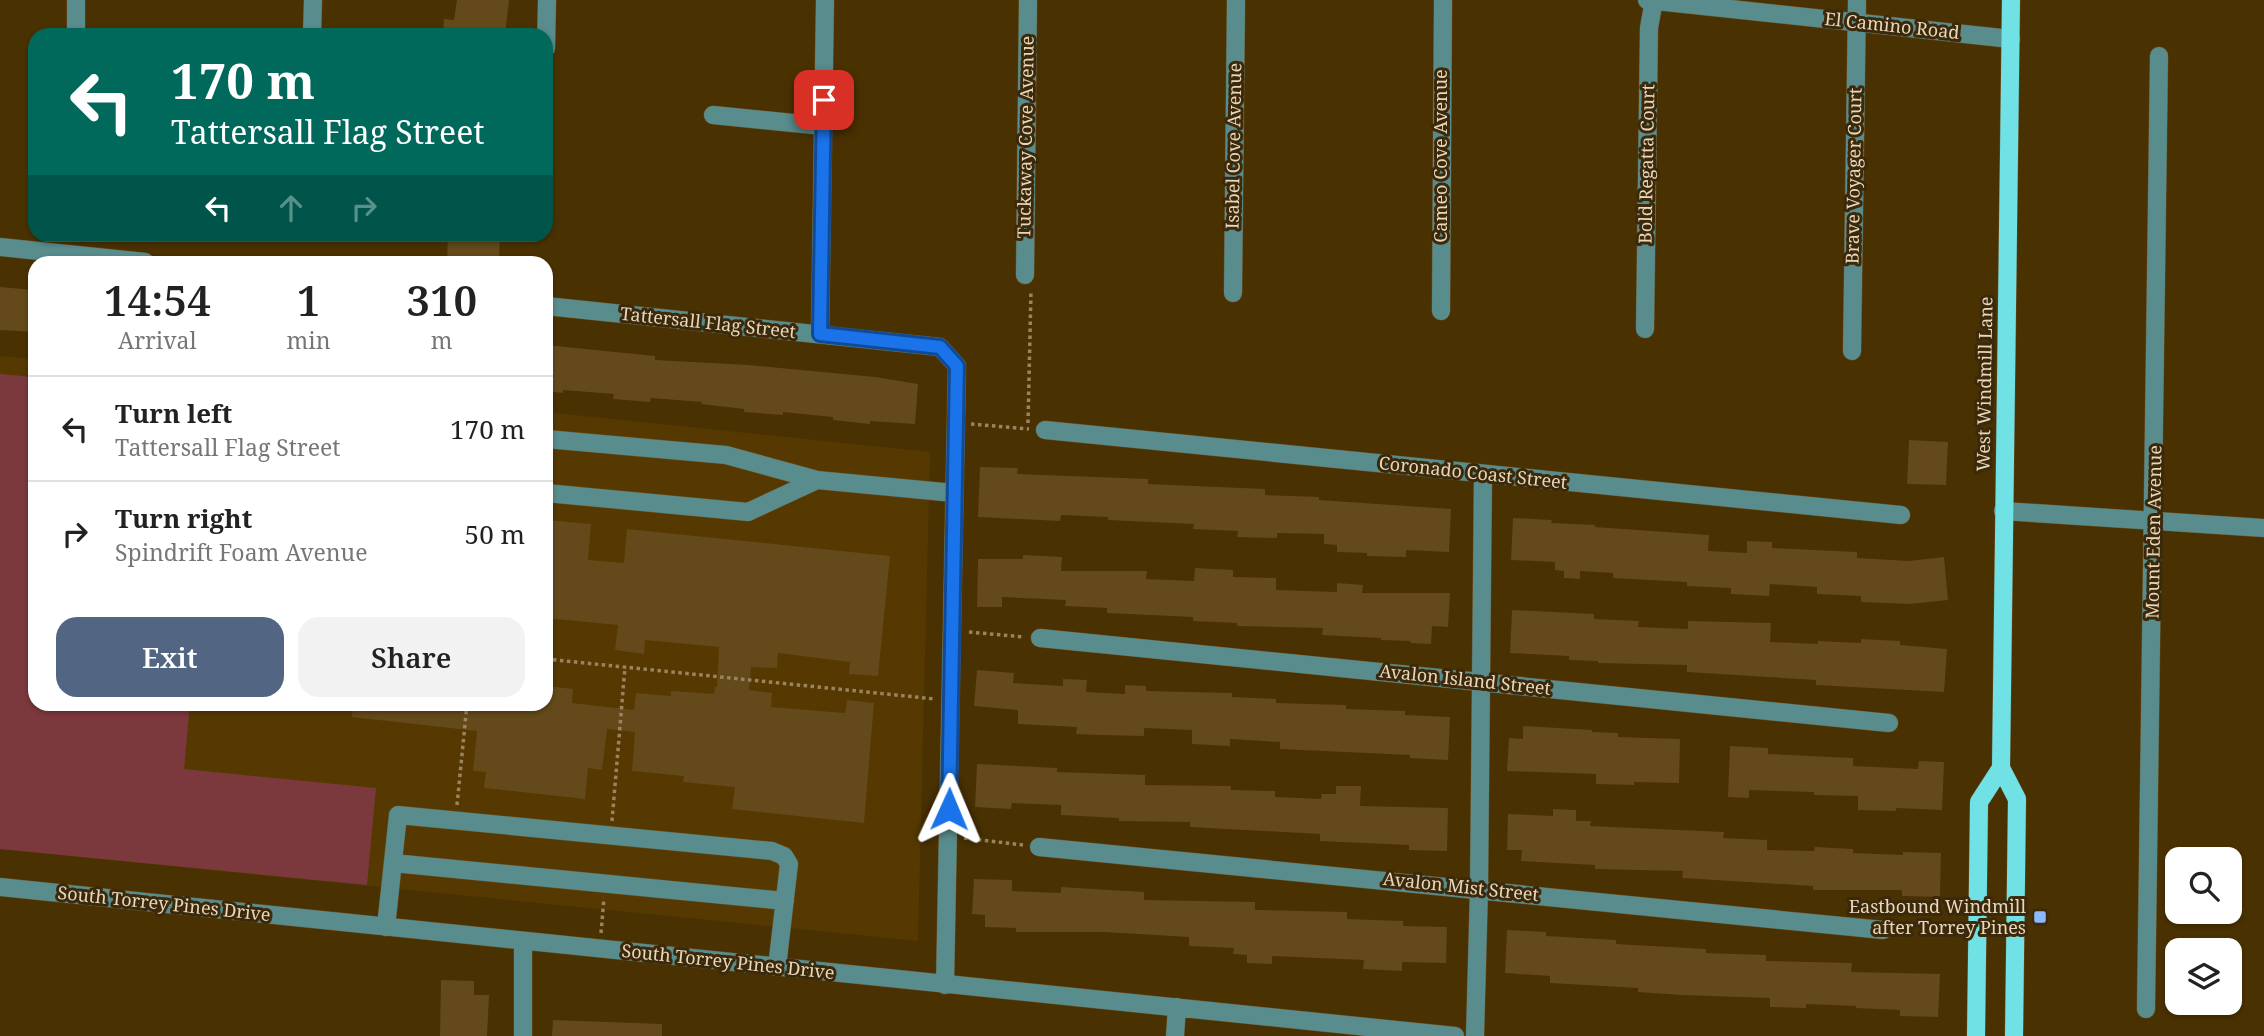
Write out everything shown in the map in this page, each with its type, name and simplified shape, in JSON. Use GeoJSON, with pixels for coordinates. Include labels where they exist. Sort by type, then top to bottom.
{"type":"FeatureCollection","features":[{"type":"Feature","properties":{"kind":"main road","name":"West Windmill Lane"},"geometry":{"type":"LineString","coordinates":[[2011,0],[2001,768],[2017,799],[2014,1036]]}},
{"type":"Feature","properties":{"kind":"main road"},"geometry":{"type":"LineString","coordinates":[[1976,1036],[1979,802],[2001,768]]}},
{"type":"Feature","properties":{"kind":"street"},"geometry":{"type":"LineString","coordinates":[[76,0],[76,28]]}},
{"type":"Feature","properties":{"kind":"street"},"geometry":{"type":"LineString","coordinates":[[312,28],[313,0]]}},
{"type":"Feature","properties":{"kind":"street"},"geometry":{"type":"LineString","coordinates":[[546,28],[547,0]]}},
{"type":"Feature","properties":{"kind":"street"},"geometry":{"type":"LineString","coordinates":[[820,334],[825,0]]}},
{"type":"Feature","properties":{"kind":"street","name":"Tuckaway Cove Avenue"},"geometry":{"type":"LineString","coordinates":[[1025,275],[1028,0]]}},
{"type":"Feature","properties":{"kind":"street","name":"Isabel Cove Avenue"},"geometry":{"type":"LineString","coordinates":[[1233,293],[1237,0]]}},
{"type":"Feature","properties":{"kind":"street","name":"Cameo Cove Avenue"},"geometry":{"type":"LineString","coordinates":[[1441,311],[1443,0]]}},
{"type":"Feature","properties":{"kind":"street","name":"El Camino Road"},"geometry":{"type":"LineString","coordinates":[[1647,0],[2011,39]]}},
{"type":"Feature","properties":{"kind":"street","name":"Bold Regatta Court"},"geometry":{"type":"LineString","coordinates":[[1645,329],[1650,28],[1654,0]]}},
{"type":"Feature","properties":{"kind":"street","name":"Brave Voyager Court"},"geometry":{"type":"LineString","coordinates":[[1852,351],[1857,0]]}},
{"type":"Feature","properties":{"kind":"street","name":"Mount Eden Avenue"},"geometry":{"type":"LineString","coordinates":[[2146,1009],[2160,55]]}},
{"type":"Feature","properties":{"kind":"street"},"geometry":{"type":"LineString","coordinates":[[713,116],[823,125]]}},
{"type":"Feature","properties":{"kind":"street"},"geometry":{"type":"LineString","coordinates":[[0,247],[87,256]]}},
{"type":"Feature","properties":{"kind":"street","name":"Tattersall Flag Street"},"geometry":{"type":"LineString","coordinates":[[553,307],[940,347],[957,366],[959,383],[955,396],[955,422]]}},
{"type":"Feature","properties":{"kind":"street"},"geometry":{"type":"LineString","coordinates":[[945,985],[955,422]]}},
{"type":"Feature","properties":{"kind":"street","name":"Coronado Coast Street"},"geometry":{"type":"LineString","coordinates":[[1037,429],[1901,516]]}},
{"type":"Feature","properties":{"kind":"street"},"geometry":{"type":"LineString","coordinates":[[553,440],[726,455],[817,480],[954,493]]}},
{"type":"Feature","properties":{"kind":"street"},"geometry":{"type":"LineString","coordinates":[[1475,1036],[1483,474]]}},
{"type":"Feature","properties":{"kind":"street"},"geometry":{"type":"LineString","coordinates":[[553,494],[748,512],[817,480]]}},
{"type":"Feature","properties":{"kind":"street"},"geometry":{"type":"LineString","coordinates":[[2003,511],[2264,528]]}},
{"type":"Feature","properties":{"kind":"street","name":"Avalon Island Street"},"geometry":{"type":"LineString","coordinates":[[1040,638],[1889,723]]}},
{"type":"Feature","properties":{"kind":"street"},"geometry":{"type":"LineString","coordinates":[[386,928],[398,815],[772,851],[785,856],[789,864],[777,967]]}},
{"type":"Feature","properties":{"kind":"street","name":"Avalon Mist Street"},"geometry":{"type":"LineString","coordinates":[[1039,847],[1883,930]]}},
{"type":"Feature","properties":{"kind":"street"},"geometry":{"type":"LineString","coordinates":[[393,863],[785,901]]}},
{"type":"Feature","properties":{"kind":"street","name":"South Torrey Pines Drive"},"geometry":{"type":"LineString","coordinates":[[0,887],[1455,1036]]}},
{"type":"Feature","properties":{"kind":"street"},"geometry":{"type":"LineString","coordinates":[[523,941],[523,1036]]}},
{"type":"Feature","properties":{"kind":"street"},"geometry":{"type":"LineString","coordinates":[[1175,1036],[1177,1007]]}},
{"type":"Feature","properties":{"kind":"path"},"geometry":{"type":"LineString","coordinates":[[955,422],[1037,429],[1031,290],[1025,275]]}},
{"type":"Feature","properties":{"kind":"path"},"geometry":{"type":"LineString","coordinates":[[952,630],[1040,638]]}},
{"type":"Feature","properties":{"kind":"path"},"geometry":{"type":"LineString","coordinates":[[553,660],[951,700]]}},
{"type":"Feature","properties":{"kind":"path"},"geometry":{"type":"LineString","coordinates":[[611,835],[625,667]]}},
{"type":"Feature","properties":{"kind":"path"},"geometry":{"type":"LineString","coordinates":[[455,821],[466,711]]}},
{"type":"Feature","properties":{"kind":"path"},"geometry":{"type":"LineString","coordinates":[[948,836],[1039,847]]}},
{"type":"Feature","properties":{"kind":"path"},"geometry":{"type":"LineString","coordinates":[[599,948],[606,883]]}},
{"type":"Feature","properties":{"kind":"shaded area"},"geometry":{"type":"Polygon","coordinates":[[[0,356],[28,358],[28,711],[553,711],[553,413],[930,452],[918,941],[0,849],[0,356]]]}},
{"type":"Feature","properties":{"kind":"shaded area"},"geometry":{"type":"Polygon","coordinates":[[[0,374],[28,376],[28,711],[189,711],[184,769],[376,788],[367,885],[0,849],[0,374]]]}},
{"type":"Feature","properties":{"kind":"building"},"geometry":{"type":"Polygon","coordinates":[[[457,0],[509,0],[506,28],[443,28],[444,19],[454,20],[457,0]]]}},
{"type":"Feature","properties":{"kind":"building"},"geometry":{"type":"Polygon","coordinates":[[[448,242],[500,242],[499,256],[447,256],[448,242]]]}},
{"type":"Feature","properties":{"kind":"building"},"geometry":{"type":"Polygon","coordinates":[[[0,287],[28,289],[28,332],[0,330],[0,287]]]}},
{"type":"Feature","properties":{"kind":"building"},"geometry":{"type":"Polygon","coordinates":[[[553,346],[655,356],[655,360],[748,365],[875,377],[918,384],[915,424],[870,421],[870,424],[783,412],[783,415],[744,412],[744,409],[701,404],[702,402],[651,398],[650,402],[613,399],[614,394],[563,390],[563,393],[553,392],[553,346]]]}},
{"type":"Feature","properties":{"kind":"building"},"geometry":{"type":"Polygon","coordinates":[[[1909,440],[1948,442],[1946,485],[1907,484],[1909,440]]]}},
{"type":"Feature","properties":{"kind":"building"},"geometry":{"type":"Polygon","coordinates":[[[980,467],[1018,468],[1017,474],[1148,479],[1148,484],[1265,489],[1265,495],[1451,509],[1449,552],[1406,550],[1406,557],[1367,556],[1367,553],[1337,552],[1337,545],[1324,544],[1324,534],[1277,533],[1277,538],[1237,537],[1238,531],[1193,529],[1194,524],[1108,520],[1108,517],[1061,515],[1060,521],[978,517],[980,467]]]}},
{"type":"Feature","properties":{"kind":"building"},"geometry":{"type":"Polygon","coordinates":[[[1513,518],[1709,535],[1708,551],[1747,553],[1747,541],[1772,542],[1772,548],[1857,552],[1857,558],[1909,561],[1944,557],[1948,600],[1910,604],[1861,602],[1861,596],[1817,594],[1817,587],[1770,584],[1769,596],[1731,594],[1731,588],[1687,586],[1687,582],[1613,578],[1613,573],[1580,571],[1580,579],[1564,578],[1564,571],[1555,570],[1555,562],[1511,560],[1513,518]]]}},
{"type":"Feature","properties":{"kind":"building"},"geometry":{"type":"Polygon","coordinates":[[[553,521],[591,524],[588,560],[624,563],[627,529],[890,556],[878,676],[849,674],[850,662],[778,653],[777,668],[751,667],[749,690],[772,693],[771,707],[845,713],[847,700],[874,703],[864,823],[732,809],[735,787],[683,782],[684,776],[632,771],[635,732],[607,729],[602,770],[588,768],[585,799],[484,788],[486,772],[473,771],[477,731],[352,717],[352,711],[553,711],[553,687],[573,689],[572,703],[634,710],[636,693],[671,696],[671,691],[714,694],[717,687],[719,647],[645,640],[644,654],[615,650],[618,625],[553,619],[553,521]]]}},
{"type":"Feature","properties":{"kind":"building"},"geometry":{"type":"Polygon","coordinates":[[[1023,555],[1062,557],[1061,571],[1147,571],[1146,579],[1194,581],[1195,568],[1233,570],[1233,577],[1276,578],[1276,590],[1337,592],[1337,583],[1363,585],[1362,593],[1450,593],[1448,627],[1432,626],[1431,644],[1322,635],[1323,628],[1237,626],[1237,623],[1193,621],[1193,617],[1107,613],[1107,608],[1065,606],[1066,600],[1002,597],[1002,607],[977,607],[978,559],[1023,559],[1023,555]]]}},
{"type":"Feature","properties":{"kind":"building"},"geometry":{"type":"Polygon","coordinates":[[[1512,610],[1594,614],[1594,619],[1639,621],[1638,627],[1688,629],[1688,621],[1771,623],[1770,642],[1861,643],[1861,639],[1900,641],[1900,645],[1947,649],[1944,692],[1816,685],[1816,680],[1687,672],[1687,665],[1598,663],[1569,660],[1569,656],[1510,653],[1512,610]]]}},
{"type":"Feature","properties":{"kind":"building"},"geometry":{"type":"Polygon","coordinates":[[[977,670],[1014,673],[1013,683],[1063,686],[1063,679],[1087,680],[1086,692],[1125,694],[1125,685],[1146,686],[1146,691],[1232,693],[1232,697],[1276,699],[1276,703],[1346,705],[1346,709],[1405,711],[1405,715],[1450,717],[1448,760],[1410,758],[1410,755],[1280,749],[1280,742],[1230,739],[1230,746],[1192,744],[1192,730],[1144,728],[1144,736],[1100,735],[1076,734],[1077,727],[1018,724],[1018,710],[974,706],[977,670]]]}},
{"type":"Feature","properties":{"kind":"building"},"geometry":{"type":"Polygon","coordinates":[[[1523,726],[1618,733],[1618,737],[1680,739],[1679,783],[1596,784],[1596,774],[1507,771],[1509,738],[1523,739],[1523,726]]]}},
{"type":"Feature","properties":{"kind":"building"},"geometry":{"type":"Polygon","coordinates":[[[1730,746],[1768,748],[1768,754],[1853,758],[1853,766],[1918,769],[1919,761],[1944,762],[1942,810],[1858,810],[1858,796],[1814,795],[1814,792],[1749,790],[1749,798],[1728,797],[1730,746]]]}},
{"type":"Feature","properties":{"kind":"building"},"geometry":{"type":"Polygon","coordinates":[[[977,764],[1057,768],[1057,772],[1145,775],[1145,785],[1231,786],[1231,790],[1275,791],[1275,797],[1321,799],[1322,794],[1336,794],[1336,786],[1361,786],[1360,806],[1448,808],[1447,851],[1409,850],[1409,845],[1320,841],[1320,834],[1190,827],[1190,822],[1119,821],[1119,818],[1061,815],[1061,805],[1012,803],[1011,809],[975,807],[977,764]]]}},
{"type":"Feature","properties":{"kind":"building"},"geometry":{"type":"Polygon","coordinates":[[[1553,809],[1576,810],[1576,821],[1591,821],[1590,826],[1724,832],[1723,838],[1767,840],[1767,850],[1814,851],[1815,847],[1853,849],[1853,853],[1941,853],[1940,897],[1902,896],[1902,890],[1813,890],[1813,886],[1682,878],[1683,871],[1595,869],[1595,865],[1521,861],[1522,850],[1507,850],[1508,814],[1553,816],[1553,809]]]}},
{"type":"Feature","properties":{"kind":"building"},"geometry":{"type":"Polygon","coordinates":[[[974,879],[1012,880],[1012,891],[1061,893],[1061,887],[1144,892],[1144,900],[1255,902],[1255,910],[1347,912],[1347,919],[1403,921],[1403,926],[1447,927],[1446,963],[1402,962],[1402,971],[1363,969],[1364,960],[1272,956],[1272,964],[1247,963],[1247,955],[1233,954],[1234,948],[1189,946],[1189,937],[1104,932],[1016,932],[1016,928],[985,927],[985,915],[972,914],[974,879]]]}},
{"type":"Feature","properties":{"kind":"building"},"geometry":{"type":"Polygon","coordinates":[[[1507,930],[1546,932],[1546,936],[1616,940],[1616,944],[1706,949],[1706,953],[1766,955],[1766,961],[1852,963],[1851,972],[1940,974],[1938,1017],[1900,1016],[1900,1010],[1856,1006],[1806,1004],[1806,1008],[1770,1007],[1770,998],[1638,992],[1638,988],[1550,983],[1550,976],[1505,973],[1507,930]]]}},
{"type":"Feature","properties":{"kind":"building"},"geometry":{"type":"Polygon","coordinates":[[[441,980],[474,981],[474,995],[489,995],[487,1036],[440,1036],[441,980]]]}},
{"type":"Feature","properties":{"kind":"building"},"geometry":{"type":"Polygon","coordinates":[[[553,1020],[662,1024],[662,1036],[552,1036],[553,1020]]]}},
{"type":"Feature","properties":{"kind":"place","name":"Eastbound Windmill after Torrey Pines"},"geometry":{"type":"Point","coordinates":[2040,917]}},
{"type":"Feature","properties":{"kind":"route"},"geometry":{"type":"LineString","coordinates":[[824,100],[820,334],[940,347],[957,366],[959,383],[955,396],[949,809]]}}]}
